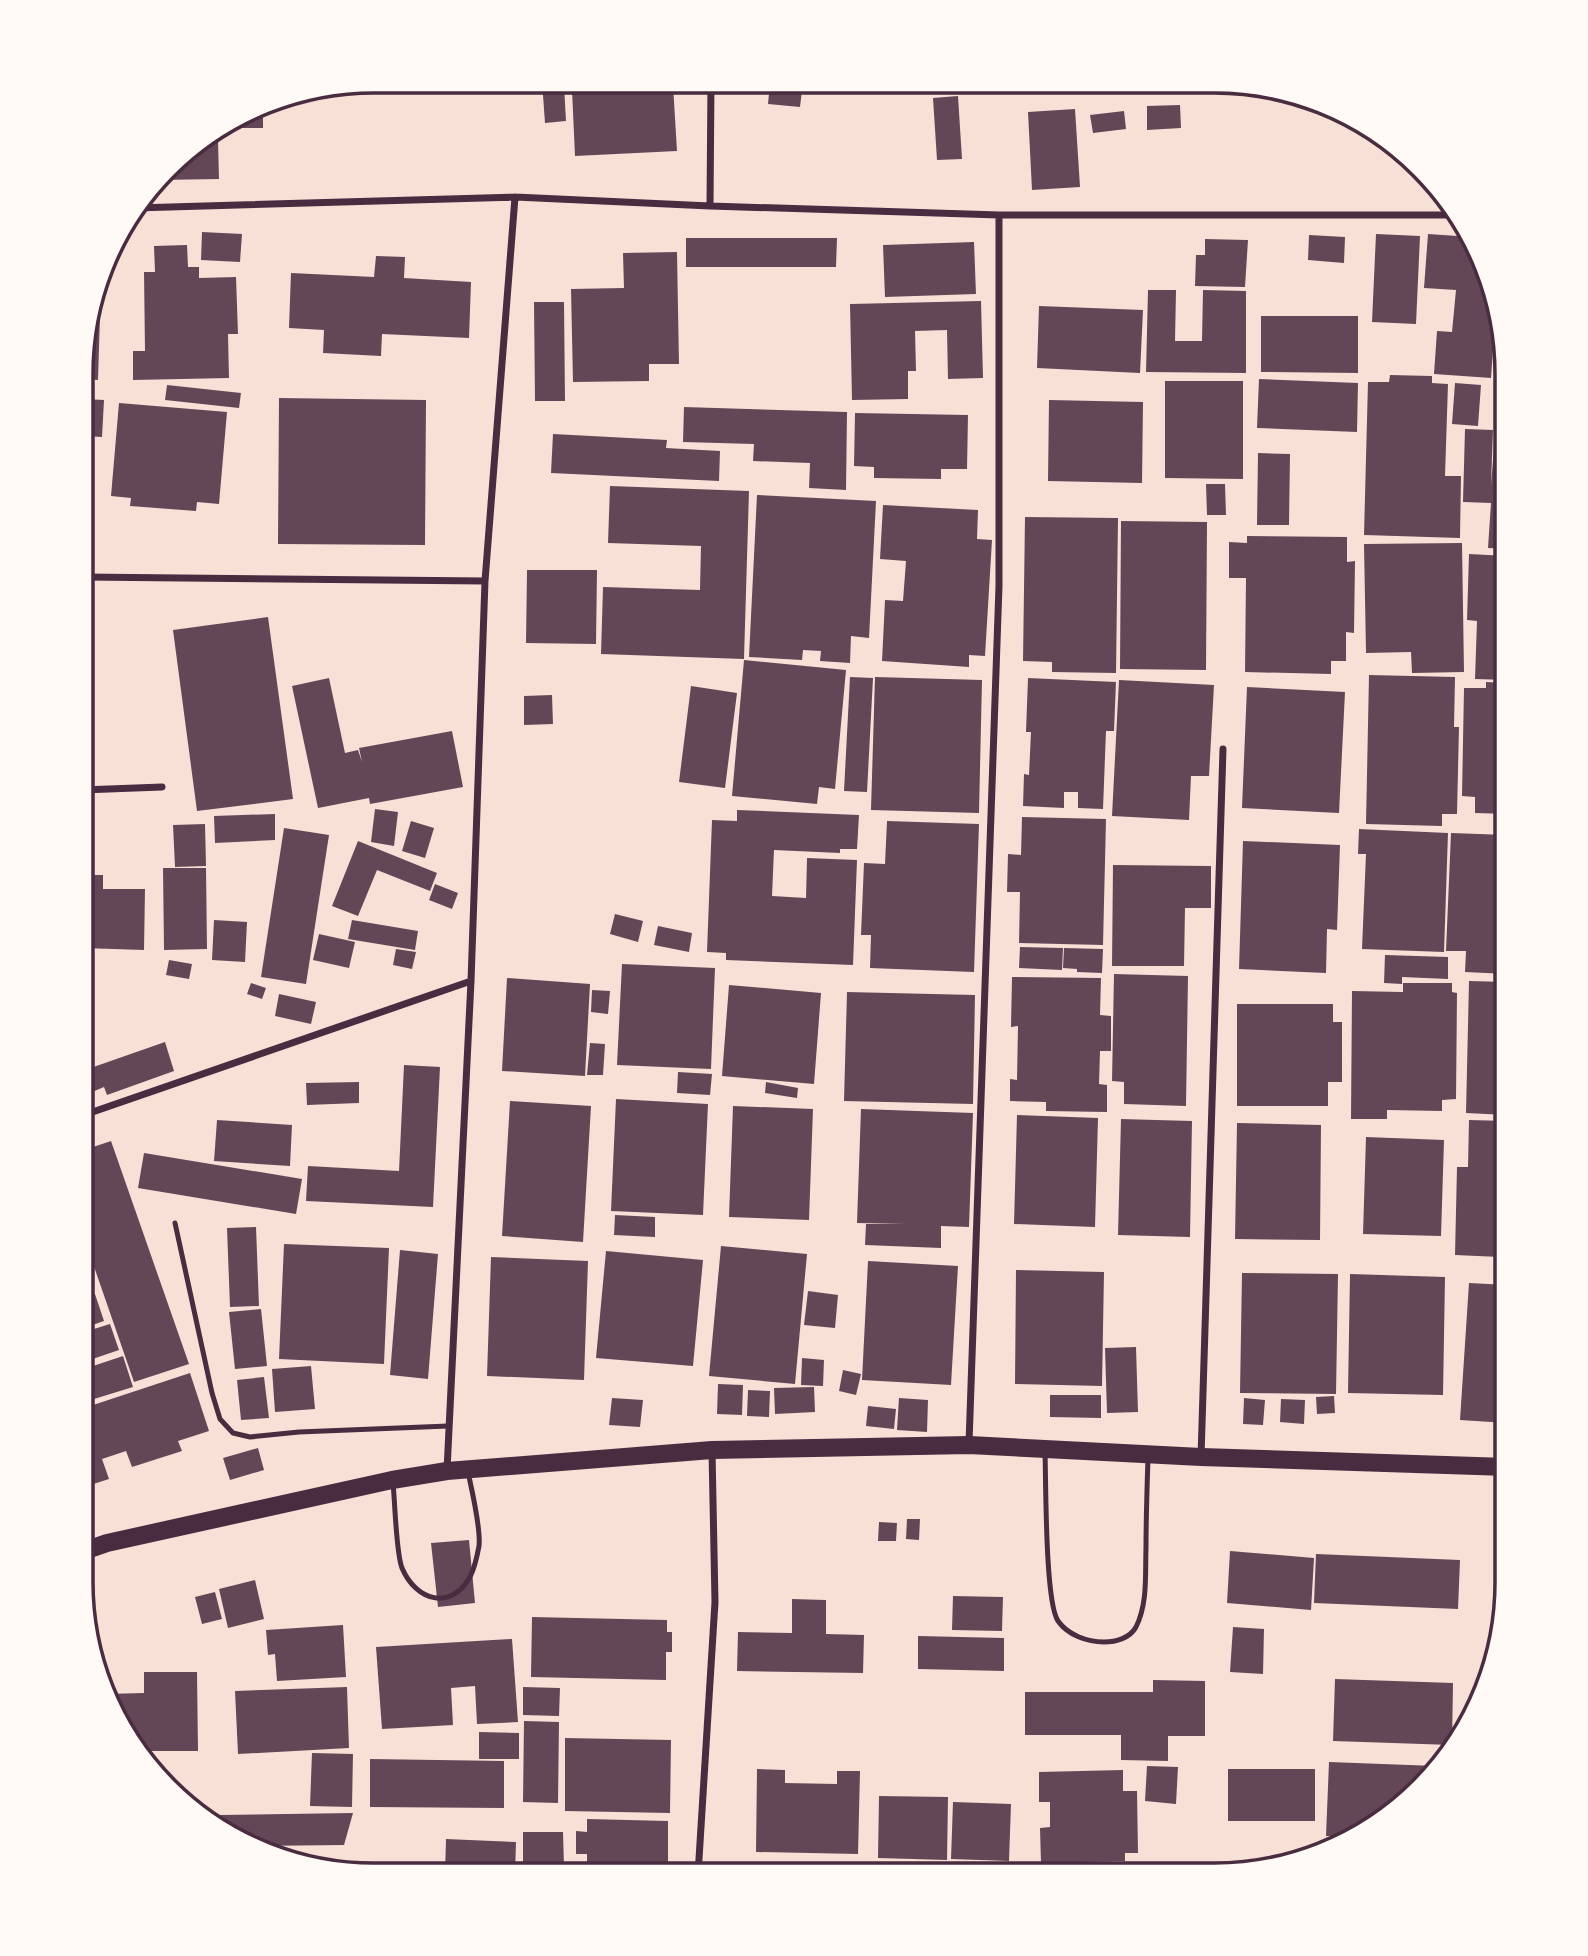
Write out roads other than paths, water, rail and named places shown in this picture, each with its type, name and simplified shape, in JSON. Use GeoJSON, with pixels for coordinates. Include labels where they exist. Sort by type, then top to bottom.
{"type":"FeatureCollection","features":[{"type":"Feature","properties":{"kind":"main road"},"geometry":{"type":"LineString","coordinates":[[93,1548],[392,1480],[447,1471],[712,1450],[969,1445],[1148,1455],[1495,1467]]}},
{"type":"Feature","properties":{"kind":"street"},"geometry":{"type":"LineString","coordinates":[[710,206],[711,93]]}},
{"type":"Feature","properties":{"kind":"street"},"geometry":{"type":"LineString","coordinates":[[447,1471],[471,981],[485,581],[515,197]]}},
{"type":"Feature","properties":{"kind":"street"},"geometry":{"type":"LineString","coordinates":[[147,208],[515,197],[999,215],[1447,215]]}},
{"type":"Feature","properties":{"kind":"street"},"geometry":{"type":"LineString","coordinates":[[969,1445],[999,586],[999,215]]}},
{"type":"Feature","properties":{"kind":"street"},"geometry":{"type":"LineString","coordinates":[[93,577],[485,581]]}},
{"type":"Feature","properties":{"kind":"street"},"geometry":{"type":"LineString","coordinates":[[1201,1457],[1223,748]]}},
{"type":"Feature","properties":{"kind":"street"},"geometry":{"type":"LineString","coordinates":[[93,790],[162,787]]}},
{"type":"Feature","properties":{"kind":"street"},"geometry":{"type":"LineString","coordinates":[[93,1112],[471,981]]}},
{"type":"Feature","properties":{"kind":"street"},"geometry":{"type":"LineString","coordinates":[[699,1863],[715,1602],[712,1450]]}},
{"type":"Feature","properties":{"kind":"lane"},"geometry":{"type":"LineString","coordinates":[[175,1223],[212,1393],[220,1419],[233,1433],[250,1437],[299,1432],[448,1426]]}},
{"type":"Feature","properties":{"kind":"lane"},"geometry":{"type":"LineString","coordinates":[[1045,1449],[1047,1543],[1057,1620],[1075,1636],[1093,1642],[1125,1638],[1136,1629],[1144,1600],[1148,1455]]}},
{"type":"Feature","properties":{"kind":"lane"},"geometry":{"type":"LineString","coordinates":[[392,1480],[401,1567],[416,1591],[433,1599],[442,1599],[459,1591],[475,1566],[479,1542],[468,1469]]}}]}
